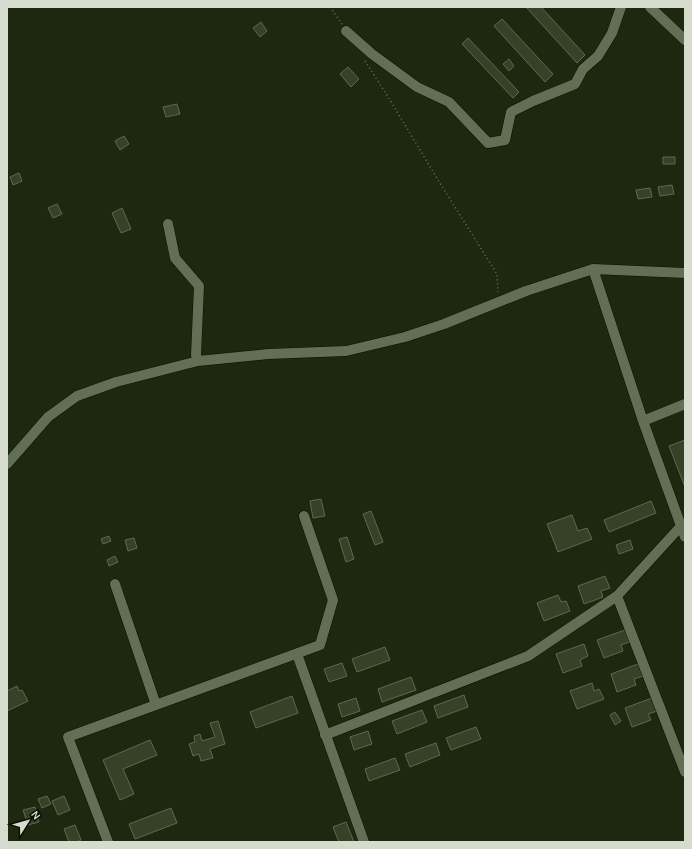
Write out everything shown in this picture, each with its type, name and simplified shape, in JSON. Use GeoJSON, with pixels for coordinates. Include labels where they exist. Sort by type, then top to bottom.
{"type":"FeatureCollection","features":[{"type":"Feature","properties":{"kind":"street"},"geometry":{"type":"LineString","coordinates":[[346,31],[372,54],[417,87],[448,102],[488,142],[505,140],[511,112],[533,101],[575,84],[583,68],[598,56],[612,33],[621,7]]}},
{"type":"Feature","properties":{"kind":"street"},"geometry":{"type":"LineString","coordinates":[[650,7],[685,40]]}},
{"type":"Feature","properties":{"kind":"street"},"geometry":{"type":"LineString","coordinates":[[168,224],[175,258],[198,286],[196,355],[198,361]]}},
{"type":"Feature","properties":{"kind":"street"},"geometry":{"type":"LineString","coordinates":[[593,269],[643,421],[685,537]]}},
{"type":"Feature","properties":{"kind":"street"},"geometry":{"type":"LineString","coordinates":[[7,464],[48,417],[77,396],[116,382],[198,361],[268,354],[346,350],[405,337],[526,291],[593,269],[685,273]]}},
{"type":"Feature","properties":{"kind":"street"},"geometry":{"type":"LineString","coordinates":[[643,421],[685,404]]}},
{"type":"Feature","properties":{"kind":"street"},"geometry":{"type":"LineString","coordinates":[[108,842],[68,737],[320,645],[332,600],[304,516]]}},
{"type":"Feature","properties":{"kind":"street"},"geometry":{"type":"LineString","coordinates":[[325,735],[528,656],[617,596],[681,526]]}},
{"type":"Feature","properties":{"kind":"street"},"geometry":{"type":"LineString","coordinates":[[115,584],[156,705]]}},
{"type":"Feature","properties":{"kind":"street"},"geometry":{"type":"LineString","coordinates":[[617,596],[685,772]]}},
{"type":"Feature","properties":{"kind":"street"},"geometry":{"type":"LineString","coordinates":[[297,654],[364,842]]}},
{"type":"Feature","properties":{"kind":"path"},"geometry":{"type":"LineString","coordinates":[[330,7],[346,31]]}},
{"type":"Feature","properties":{"kind":"path"},"geometry":{"type":"LineString","coordinates":[[362,56],[497,274],[499,302]]}},
{"type":"Feature","properties":{"kind":"building"},"geometry":{"type":"Polygon","coordinates":[[[526,7],[541,7],[585,55],[577,63],[526,7]]]}},
{"type":"Feature","properties":{"kind":"building"},"geometry":{"type":"Polygon","coordinates":[[[502,19],[553,74],[545,82],[494,26],[502,19]]]}},
{"type":"Feature","properties":{"kind":"building"},"geometry":{"type":"Polygon","coordinates":[[[261,22],[267,31],[260,37],[253,28],[261,22]]]}},
{"type":"Feature","properties":{"kind":"building"},"geometry":{"type":"Polygon","coordinates":[[[468,38],[519,92],[513,98],[462,44],[468,38]]]}},
{"type":"Feature","properties":{"kind":"building"},"geometry":{"type":"Polygon","coordinates":[[[509,59],[514,66],[509,71],[503,64],[509,59]]]}},
{"type":"Feature","properties":{"kind":"building"},"geometry":{"type":"Polygon","coordinates":[[[348,67],[359,79],[351,87],[340,74],[348,67]]]}},
{"type":"Feature","properties":{"kind":"building"},"geometry":{"type":"Polygon","coordinates":[[[177,104],[180,114],[166,117],[163,107],[177,104]]]}},
{"type":"Feature","properties":{"kind":"building"},"geometry":{"type":"Polygon","coordinates":[[[124,136],[129,144],[120,150],[115,141],[124,136]]]}},
{"type":"Feature","properties":{"kind":"building"},"geometry":{"type":"Polygon","coordinates":[[[663,157],[675,157],[675,164],[663,164],[663,157]]]}},
{"type":"Feature","properties":{"kind":"building"},"geometry":{"type":"Polygon","coordinates":[[[19,173],[22,181],[13,185],[10,177],[19,173]]]}},
{"type":"Feature","properties":{"kind":"building"},"geometry":{"type":"Polygon","coordinates":[[[672,185],[674,194],[660,196],[658,187],[672,185]]]}},
{"type":"Feature","properties":{"kind":"building"},"geometry":{"type":"Polygon","coordinates":[[[650,188],[652,197],[638,199],[636,190],[650,188]]]}},
{"type":"Feature","properties":{"kind":"building"},"geometry":{"type":"Polygon","coordinates":[[[57,204],[62,214],[53,218],[48,208],[57,204]]]}},
{"type":"Feature","properties":{"kind":"building"},"geometry":{"type":"Polygon","coordinates":[[[122,208],[131,229],[121,233],[112,213],[122,208]]]}},
{"type":"Feature","properties":{"kind":"building"},"geometry":{"type":"Polygon","coordinates":[[[685,440],[685,487],[669,446],[685,440]]]}},
{"type":"Feature","properties":{"kind":"building"},"geometry":{"type":"Polygon","coordinates":[[[321,499],[325,516],[313,518],[310,501],[321,499]]]}},
{"type":"Feature","properties":{"kind":"building"},"geometry":{"type":"Polygon","coordinates":[[[651,501],[656,513],[609,532],[604,520],[651,501]]]}},
{"type":"Feature","properties":{"kind":"building"},"geometry":{"type":"Polygon","coordinates":[[[371,511],[383,542],[375,545],[363,514],[371,511]]]}},
{"type":"Feature","properties":{"kind":"building"},"geometry":{"type":"Polygon","coordinates":[[[572,515],[578,531],[587,528],[592,539],[558,552],[547,524],[572,515]]]}},
{"type":"Feature","properties":{"kind":"building"},"geometry":{"type":"Polygon","coordinates":[[[109,536],[111,541],[103,544],[101,539],[109,536]]]}},
{"type":"Feature","properties":{"kind":"building"},"geometry":{"type":"Polygon","coordinates":[[[347,537],[354,559],[346,562],[339,539],[347,537]]]}},
{"type":"Feature","properties":{"kind":"building"},"geometry":{"type":"Polygon","coordinates":[[[134,538],[137,548],[128,551],[125,540],[134,538]]]}},
{"type":"Feature","properties":{"kind":"building"},"geometry":{"type":"Polygon","coordinates":[[[630,540],[633,549],[619,554],[616,545],[630,540]]]}},
{"type":"Feature","properties":{"kind":"building"},"geometry":{"type":"Polygon","coordinates":[[[115,556],[118,562],[109,566],[107,560],[115,556]]]}},
{"type":"Feature","properties":{"kind":"building"},"geometry":{"type":"Polygon","coordinates":[[[605,576],[610,588],[601,591],[603,597],[584,604],[578,586],[605,576]]]}},
{"type":"Feature","properties":{"kind":"building"},"geometry":{"type":"Polygon","coordinates":[[[558,595],[561,602],[566,601],[570,611],[544,621],[537,603],[558,595]]]}},
{"type":"Feature","properties":{"kind":"building"},"geometry":{"type":"Polygon","coordinates":[[[625,630],[629,642],[621,645],[623,651],[604,658],[597,640],[625,630]]]}},
{"type":"Feature","properties":{"kind":"building"},"geometry":{"type":"Polygon","coordinates":[[[584,644],[588,656],[580,660],[582,666],[563,673],[556,654],[584,644]]]}},
{"type":"Feature","properties":{"kind":"building"},"geometry":{"type":"Polygon","coordinates":[[[385,647],[390,660],[357,672],[352,659],[385,647]]]}},
{"type":"Feature","properties":{"kind":"building"},"geometry":{"type":"Polygon","coordinates":[[[342,663],[347,676],[329,682],[324,669],[342,663]]]}},
{"type":"Feature","properties":{"kind":"building"},"geometry":{"type":"Polygon","coordinates":[[[638,664],[643,676],[634,679],[636,685],[617,692],[611,674],[638,664]]]}},
{"type":"Feature","properties":{"kind":"building"},"geometry":{"type":"Polygon","coordinates":[[[411,677],[416,690],[382,702],[378,689],[411,677]]]}},
{"type":"Feature","properties":{"kind":"building"},"geometry":{"type":"Polygon","coordinates":[[[592,683],[594,691],[599,689],[604,699],[577,709],[570,691],[592,683]]]}},
{"type":"Feature","properties":{"kind":"building"},"geometry":{"type":"Polygon","coordinates":[[[17,686],[19,691],[22,690],[28,701],[7,711],[7,691],[17,686]]]}},
{"type":"Feature","properties":{"kind":"building"},"geometry":{"type":"Polygon","coordinates":[[[464,695],[468,707],[438,718],[434,706],[464,695]]]}},
{"type":"Feature","properties":{"kind":"building"},"geometry":{"type":"Polygon","coordinates":[[[292,696],[298,713],[256,728],[250,712],[292,696]]]}},
{"type":"Feature","properties":{"kind":"building"},"geometry":{"type":"Polygon","coordinates":[[[356,698],[360,711],[342,717],[338,704],[356,698]]]}},
{"type":"Feature","properties":{"kind":"building"},"geometry":{"type":"Polygon","coordinates":[[[652,698],[657,711],[648,714],[651,720],[632,727],[625,708],[652,698]]]}},
{"type":"Feature","properties":{"kind":"building"},"geometry":{"type":"Polygon","coordinates":[[[422,710],[427,722],[397,734],[392,721],[422,710]]]}},
{"type":"Feature","properties":{"kind":"building"},"geometry":{"type":"Polygon","coordinates":[[[615,712],[621,721],[615,725],[610,715],[615,712]]]}},
{"type":"Feature","properties":{"kind":"building"},"geometry":{"type":"Polygon","coordinates":[[[218,721],[225,744],[210,749],[213,758],[201,761],[199,754],[193,756],[189,744],[195,742],[194,736],[200,734],[202,741],[215,737],[210,723],[218,721]]]}},
{"type":"Feature","properties":{"kind":"building"},"geometry":{"type":"Polygon","coordinates":[[[476,727],[481,739],[451,750],[446,738],[476,727]]]}},
{"type":"Feature","properties":{"kind":"building"},"geometry":{"type":"Polygon","coordinates":[[[368,731],[372,744],[354,750],[350,737],[368,731]]]}},
{"type":"Feature","properties":{"kind":"building"},"geometry":{"type":"Polygon","coordinates":[[[150,740],[157,755],[123,769],[134,794],[120,800],[103,760],[150,740]]]}},
{"type":"Feature","properties":{"kind":"building"},"geometry":{"type":"Polygon","coordinates":[[[436,743],[440,755],[410,767],[405,754],[436,743]]]}},
{"type":"Feature","properties":{"kind":"building"},"geometry":{"type":"Polygon","coordinates":[[[395,758],[400,770],[369,781],[365,769],[395,758]]]}},
{"type":"Feature","properties":{"kind":"building"},"geometry":{"type":"Polygon","coordinates":[[[47,796],[51,804],[42,808],[38,799],[47,796]]]}},
{"type":"Feature","properties":{"kind":"building"},"geometry":{"type":"Polygon","coordinates":[[[64,796],[70,810],[58,815],[52,801],[64,796]]]}},
{"type":"Feature","properties":{"kind":"building"},"geometry":{"type":"Polygon","coordinates":[[[35,807],[39,822],[28,825],[23,810],[35,807]]]}},
{"type":"Feature","properties":{"kind":"building"},"geometry":{"type":"Polygon","coordinates":[[[171,808],[177,823],[135,839],[129,824],[171,808]]]}},
{"type":"Feature","properties":{"kind":"building"},"geometry":{"type":"Polygon","coordinates":[[[346,822],[354,842],[339,842],[333,827],[346,822]]]}},
{"type":"Feature","properties":{"kind":"building"},"geometry":{"type":"Polygon","coordinates":[[[75,825],[81,840],[69,842],[64,829],[75,825]]]}}]}
